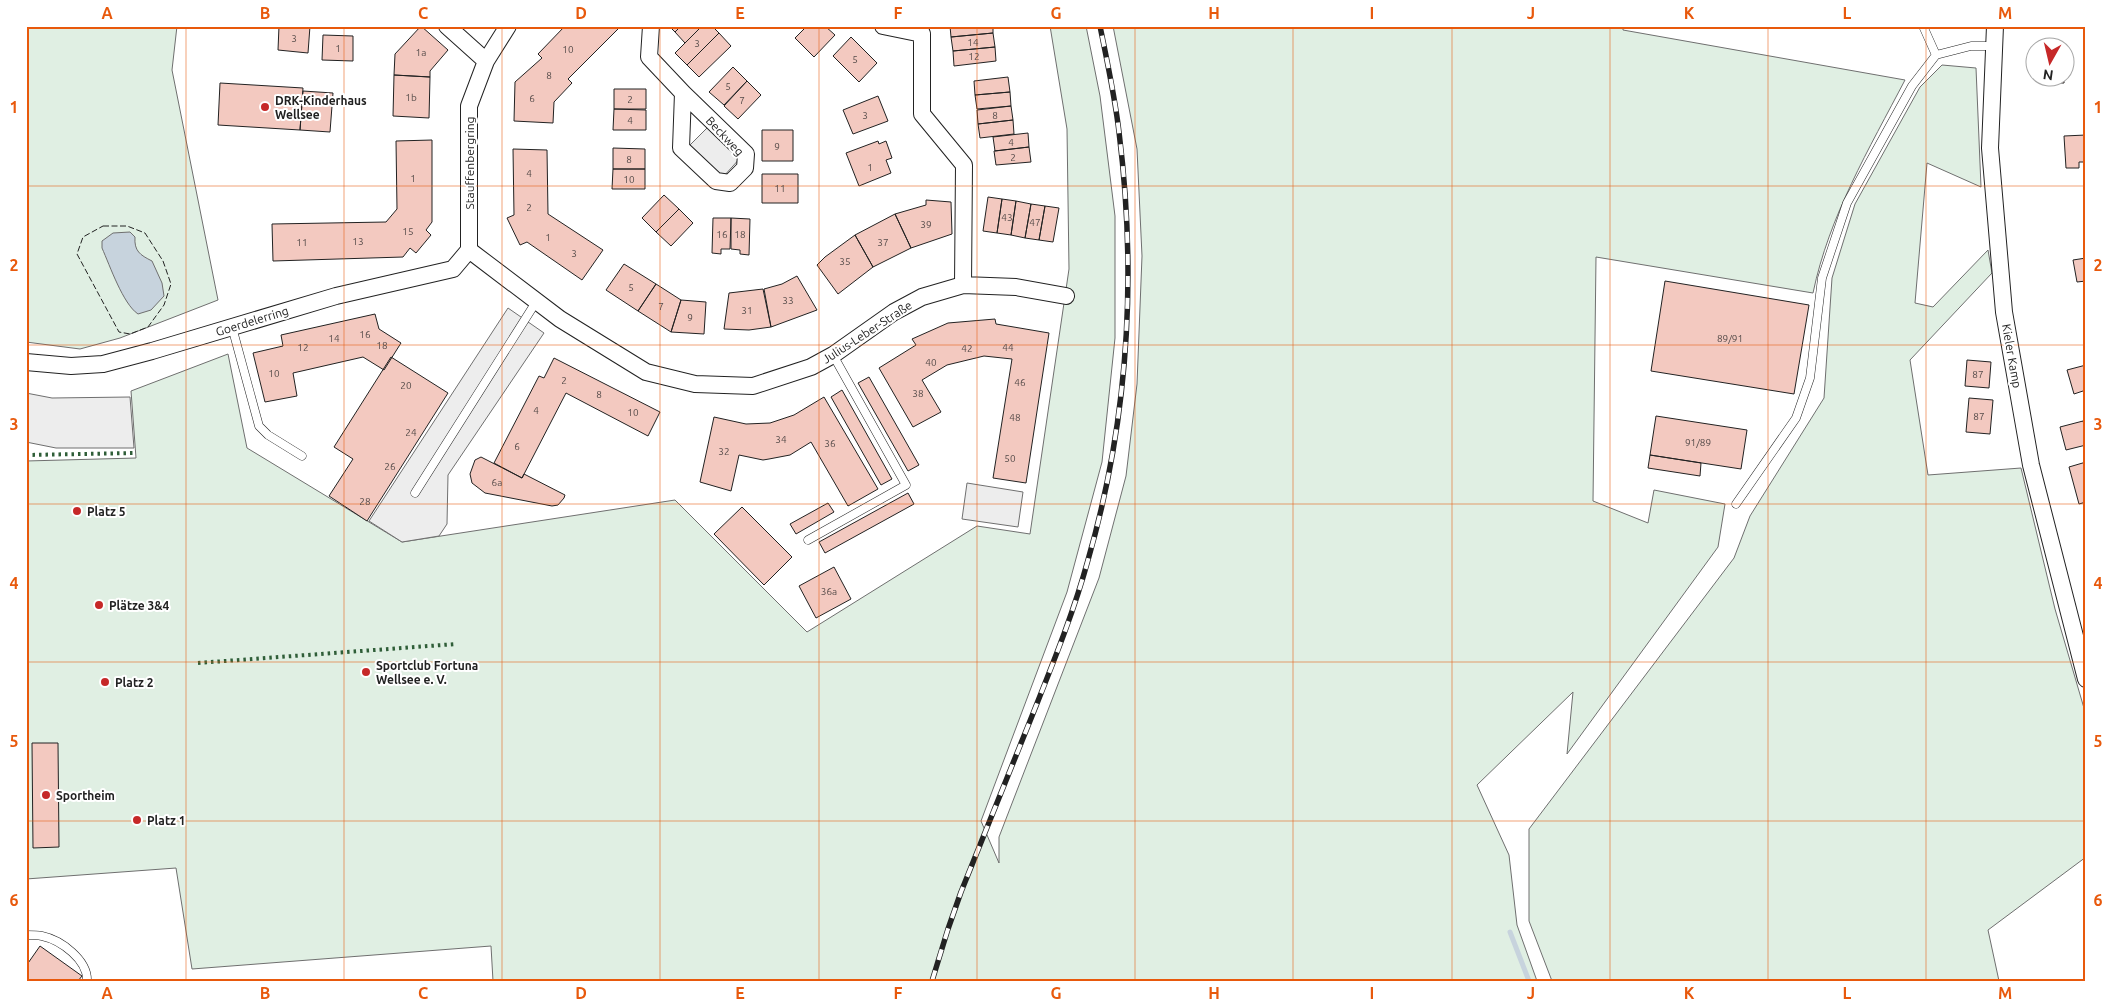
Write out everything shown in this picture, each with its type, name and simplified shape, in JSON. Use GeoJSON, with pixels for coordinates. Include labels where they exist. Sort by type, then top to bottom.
{"type":"FeatureCollection","features":[{"type":"Feature","properties":{"kind":"street"},"geometry":{"type":"LineString","coordinates":[[446,26],[486,61]]}},
{"type":"Feature","properties":{"kind":"street","name":"Stauffenbergring"},"geometry":{"type":"LineString","coordinates":[[469,250],[468,106],[486,61],[508,26]]}},
{"type":"Feature","properties":{"kind":"street","name":"Beckweg"},"geometry":{"type":"LineString","coordinates":[[651,26],[649,56],[683,94],[746,154],[745,168],[730,184],[716,181],[681,148],[683,94]]}},
{"type":"Feature","properties":{"kind":"street"},"geometry":{"type":"LineString","coordinates":[[883,26],[921,30],[922,114],[964,165],[963,285]]}},
{"type":"Feature","properties":{"kind":"street","name":"Kieler Kamp"},"geometry":{"type":"LineString","coordinates":[[1995,26],[1990,148],[2004,312],[2031,465],[2086,679]]}},
{"type":"Feature","properties":{"kind":"street","name":"Julius-Leber-Straße"},"geometry":{"type":"LineString","coordinates":[[469,250],[560,319],[646,372],[695,384],[753,386],[811,367],[833,355],[894,312],[922,297],[963,285],[1016,287],[1066,296]]}},
{"type":"Feature","properties":{"kind":"street","name":"Goerdelerring"},"geometry":{"type":"LineString","coordinates":[[26,362],[71,366],[104,364],[336,296],[452,268],[469,250]]}},
{"type":"Feature","properties":{"kind":"lane"},"geometry":{"type":"LineString","coordinates":[[1923,26],[1936,55]]}},
{"type":"Feature","properties":{"kind":"lane"},"geometry":{"type":"LineString","coordinates":[[1736,504],[1796,418],[1810,378],[1822,278],[1847,203],[1912,86],[1936,55],[1971,46],[1993,46]]}},
{"type":"Feature","properties":{"kind":"lane"},"geometry":{"type":"LineString","coordinates":[[415,493],[536,302]]}},
{"type":"Feature","properties":{"kind":"lane"},"geometry":{"type":"LineString","coordinates":[[232,327],[259,426],[268,435],[302,456]]}},
{"type":"Feature","properties":{"kind":"lane"},"geometry":{"type":"LineString","coordinates":[[808,540],[906,485],[833,355]]}},
{"type":"Feature","properties":{"kind":"lane"},"geometry":{"type":"LineString","coordinates":[[26,935],[43,936],[64,945],[81,961],[88,975],[88,981]]}},
{"type":"Feature","properties":{"kind":"green space"},"geometry":{"type":"Polygon","coordinates":[[[26,26],[177,26],[172,70],[218,300],[120,338],[80,349],[26,342],[26,26]]]}},
{"type":"Feature","properties":{"kind":"green space"},"geometry":{"type":"Polygon","coordinates":[[[1050,26],[1086,26],[1100,96],[1115,216],[1115,338],[1102,462],[1067,592],[981,821],[999,863],[999,837],[1099,578],[1126,476],[1137,384],[1142,256],[1137,149],[1113,26],[1623,26],[1623,30],[1905,80],[1864,157],[1840,210],[1829,237],[1813,293],[1596,257],[1593,501],[1648,523],[1654,490],[1725,504],[1718,547],[1567,754],[1573,692],[1477,785],[1509,855],[1517,925],[1537,981],[493,981],[491,946],[192,969],[176,868],[26,879],[26,461],[136,458],[131,391],[228,354],[247,448],[402,542],[675,500],[807,632],[977,526],[1030,534],[1069,269],[1067,129],[1050,26]]]}},
{"type":"Feature","properties":{"kind":"green space"},"geometry":{"type":"Polygon","coordinates":[[[1942,65],[1976,68],[1981,187],[1927,163],[1915,303],[1933,307],[1988,250],[1992,273],[1910,360],[1928,475],[2021,468],[2055,609],[2086,715],[2086,857],[1988,930],[1999,981],[1552,981],[1529,921],[1529,829],[1734,558],[1750,516],[1824,398],[1832,278],[1855,204],[1920,87],[1942,65]]]}},
{"type":"Feature","properties":{"kind":"shaded area"},"geometry":{"type":"Polygon","coordinates":[[[710,125],[742,156],[723,177],[690,145],[710,125]]]}},
{"type":"Feature","properties":{"kind":"shaded area"},"geometry":{"type":"Polygon","coordinates":[[[130,232],[135,237],[139,252],[152,261],[162,283],[164,296],[151,310],[138,314],[132,309],[122,293],[102,248],[102,241],[113,233],[130,232]]]}},
{"type":"Feature","properties":{"kind":"shaded area"},"geometry":{"type":"Polygon","coordinates":[[[508,308],[544,333],[448,475],[447,524],[439,536],[402,542],[369,521],[508,308]]]}},
{"type":"Feature","properties":{"kind":"shaded area"},"geometry":{"type":"Polygon","coordinates":[[[26,393],[52,398],[130,397],[134,448],[56,448],[26,442],[26,393]]]}},
{"type":"Feature","properties":{"kind":"shaded area"},"geometry":{"type":"Polygon","coordinates":[[[967,483],[1023,492],[1018,527],[962,519],[967,483]]]}},
{"type":"Feature","properties":{"kind":"building"},"geometry":{"type":"Polygon","coordinates":[[[279,26],[310,26],[308,53],[278,50],[279,26]]]}},
{"type":"Feature","properties":{"kind":"building"},"geometry":{"type":"Polygon","coordinates":[[[421,26],[448,50],[430,71],[430,77],[394,75],[395,54],[421,26]]]}},
{"type":"Feature","properties":{"kind":"building"},"geometry":{"type":"Polygon","coordinates":[[[565,26],[621,26],[568,79],[572,83],[554,102],[553,123],[514,121],[515,82],[542,58],[538,54],[565,26]]]}},
{"type":"Feature","properties":{"kind":"building"},"geometry":{"type":"Polygon","coordinates":[[[669,26],[681,26],[675,32],[669,26]]]}},
{"type":"Feature","properties":{"kind":"building"},"geometry":{"type":"Polygon","coordinates":[[[681,26],[702,26],[685,43],[675,32],[681,26]]]}},
{"type":"Feature","properties":{"kind":"building"},"geometry":{"type":"Polygon","coordinates":[[[702,26],[712,26],[719,33],[687,65],[675,53],[702,26]]]}},
{"type":"Feature","properties":{"kind":"building"},"geometry":{"type":"Polygon","coordinates":[[[807,26],[825,26],[835,35],[814,57],[795,38],[807,26]]]}},
{"type":"Feature","properties":{"kind":"building"},"geometry":{"type":"Polygon","coordinates":[[[950,26],[993,26],[993,33],[951,37],[950,26]]]}},
{"type":"Feature","properties":{"kind":"building"},"geometry":{"type":"Polygon","coordinates":[[[719,33],[731,46],[699,77],[687,65],[719,33]]]}},
{"type":"Feature","properties":{"kind":"building"},"geometry":{"type":"Polygon","coordinates":[[[993,33],[995,47],[953,51],[951,37],[993,33]]]}},
{"type":"Feature","properties":{"kind":"building"},"geometry":{"type":"Polygon","coordinates":[[[323,35],[353,36],[353,61],[322,60],[323,35]]]}},
{"type":"Feature","properties":{"kind":"building"},"geometry":{"type":"Polygon","coordinates":[[[851,37],[877,63],[859,82],[833,56],[851,37]]]}},
{"type":"Feature","properties":{"kind":"building"},"geometry":{"type":"Polygon","coordinates":[[[995,47],[996,61],[954,66],[953,51],[995,47]]]}},
{"type":"Feature","properties":{"kind":"building"},"geometry":{"type":"Polygon","coordinates":[[[733,67],[747,81],[724,105],[709,92],[733,67]]]}},
{"type":"Feature","properties":{"kind":"building"},"geometry":{"type":"Polygon","coordinates":[[[394,75],[430,77],[429,118],[393,116],[394,75]]]}},
{"type":"Feature","properties":{"kind":"building"},"geometry":{"type":"Polygon","coordinates":[[[1008,77],[1010,92],[975,95],[974,81],[1008,77]]]}},
{"type":"Feature","properties":{"kind":"building"},"geometry":{"type":"Polygon","coordinates":[[[747,81],[761,95],[738,119],[724,106],[747,81]]]}},
{"type":"Feature","properties":{"kind":"building"},"geometry":{"type":"Polygon","coordinates":[[[220,83],[303,88],[300,130],[218,125],[220,83]]]}},
{"type":"Feature","properties":{"kind":"building"},"geometry":{"type":"Polygon","coordinates":[[[614,89],[646,89],[646,109],[614,109],[614,89]]]}},
{"type":"Feature","properties":{"kind":"building"},"geometry":{"type":"Polygon","coordinates":[[[303,91],[333,93],[330,132],[300,130],[303,91]]]}},
{"type":"Feature","properties":{"kind":"building"},"geometry":{"type":"Polygon","coordinates":[[[1010,92],[1011,106],[977,109],[975,95],[1010,92]]]}},
{"type":"Feature","properties":{"kind":"building"},"geometry":{"type":"Polygon","coordinates":[[[878,96],[888,121],[853,134],[843,110],[878,96]]]}},
{"type":"Feature","properties":{"kind":"building"},"geometry":{"type":"Polygon","coordinates":[[[1011,106],[1013,120],[978,124],[977,110],[1011,106]]]}},
{"type":"Feature","properties":{"kind":"building"},"geometry":{"type":"Polygon","coordinates":[[[614,109],[646,110],[646,130],[613,130],[614,109]]]}},
{"type":"Feature","properties":{"kind":"building"},"geometry":{"type":"Polygon","coordinates":[[[1013,120],[1014,134],[980,138],[978,124],[1013,120]]]}},
{"type":"Feature","properties":{"kind":"building"},"geometry":{"type":"Polygon","coordinates":[[[762,130],[793,130],[793,161],[762,161],[762,130]]]}},
{"type":"Feature","properties":{"kind":"building"},"geometry":{"type":"Polygon","coordinates":[[[1028,133],[1029,147],[995,151],[993,137],[1028,133]]]}},
{"type":"Feature","properties":{"kind":"building"},"geometry":{"type":"Polygon","coordinates":[[[2086,135],[2086,162],[2079,162],[2079,168],[2066,168],[2064,136],[2086,135]]]}},
{"type":"Feature","properties":{"kind":"building"},"geometry":{"type":"Polygon","coordinates":[[[432,140],[432,222],[426,230],[431,235],[416,253],[410,248],[403,257],[273,261],[272,224],[386,222],[397,209],[396,141],[432,140]]]}},
{"type":"Feature","properties":{"kind":"building"},"geometry":{"type":"Polygon","coordinates":[[[878,141],[879,144],[886,141],[892,158],[886,160],[891,173],[859,186],[846,153],[878,141]]]}},
{"type":"Feature","properties":{"kind":"building"},"geometry":{"type":"Polygon","coordinates":[[[1029,147],[1031,162],[996,165],[994,151],[1029,147]]]}},
{"type":"Feature","properties":{"kind":"building"},"geometry":{"type":"Polygon","coordinates":[[[613,148],[645,149],[645,169],[613,169],[613,148]]]}},
{"type":"Feature","properties":{"kind":"building"},"geometry":{"type":"Polygon","coordinates":[[[513,149],[547,150],[548,214],[603,250],[582,280],[527,242],[520,245],[507,218],[514,215],[513,149]]]}},
{"type":"Feature","properties":{"kind":"building"},"geometry":{"type":"Polygon","coordinates":[[[613,169],[645,169],[645,189],[612,189],[613,169]]]}},
{"type":"Feature","properties":{"kind":"building"},"geometry":{"type":"Polygon","coordinates":[[[762,174],[798,174],[798,203],[762,203],[762,174]]]}},
{"type":"Feature","properties":{"kind":"building"},"geometry":{"type":"Polygon","coordinates":[[[664,195],[679,209],[656,232],[642,218],[664,195]]]}},
{"type":"Feature","properties":{"kind":"building"},"geometry":{"type":"Polygon","coordinates":[[[988,197],[1002,199],[997,233],[983,231],[988,197]]]}},
{"type":"Feature","properties":{"kind":"building"},"geometry":{"type":"Polygon","coordinates":[[[1002,199],[1016,201],[1011,235],[997,233],[1002,199]]]}},
{"type":"Feature","properties":{"kind":"building"},"geometry":{"type":"Polygon","coordinates":[[[926,200],[951,202],[952,234],[911,248],[895,214],[926,205],[926,200]]]}},
{"type":"Feature","properties":{"kind":"building"},"geometry":{"type":"Polygon","coordinates":[[[1016,201],[1031,204],[1025,238],[1011,235],[1016,201]]]}},
{"type":"Feature","properties":{"kind":"building"},"geometry":{"type":"Polygon","coordinates":[[[1031,204],[1045,206],[1039,240],[1025,238],[1031,204]]]}},
{"type":"Feature","properties":{"kind":"building"},"geometry":{"type":"Polygon","coordinates":[[[1045,206],[1059,208],[1053,242],[1039,240],[1045,206]]]}},
{"type":"Feature","properties":{"kind":"building"},"geometry":{"type":"Polygon","coordinates":[[[679,209],[693,223],[671,246],[656,232],[679,209]]]}},
{"type":"Feature","properties":{"kind":"building"},"geometry":{"type":"Polygon","coordinates":[[[895,214],[911,248],[873,267],[855,235],[895,214]]]}},
{"type":"Feature","properties":{"kind":"building"},"geometry":{"type":"Polygon","coordinates":[[[713,218],[731,218],[730,249],[721,249],[721,254],[712,253],[713,218]]]}},
{"type":"Feature","properties":{"kind":"building"},"geometry":{"type":"Polygon","coordinates":[[[731,218],[750,219],[749,255],[740,254],[740,250],[731,249],[731,218]]]}},
{"type":"Feature","properties":{"kind":"building"},"geometry":{"type":"Polygon","coordinates":[[[855,235],[873,267],[838,294],[817,265],[855,235]]]}},
{"type":"Feature","properties":{"kind":"building"},"geometry":{"type":"Polygon","coordinates":[[[2086,258],[2086,281],[2077,282],[2073,260],[2086,258]]]}},
{"type":"Feature","properties":{"kind":"building"},"geometry":{"type":"Polygon","coordinates":[[[624,264],[656,284],[638,311],[606,290],[624,264]]]}},
{"type":"Feature","properties":{"kind":"building"},"geometry":{"type":"Polygon","coordinates":[[[797,276],[817,310],[771,327],[764,289],[782,284],[797,276]]]}},
{"type":"Feature","properties":{"kind":"building"},"geometry":{"type":"Polygon","coordinates":[[[1665,281],[1809,305],[1794,394],[1651,371],[1665,281]]]}},
{"type":"Feature","properties":{"kind":"building"},"geometry":{"type":"Polygon","coordinates":[[[656,284],[681,300],[671,332],[638,311],[656,284]]]}},
{"type":"Feature","properties":{"kind":"building"},"geometry":{"type":"Polygon","coordinates":[[[763,289],[771,327],[749,330],[724,329],[729,293],[763,289]]]}},
{"type":"Feature","properties":{"kind":"building"},"geometry":{"type":"Polygon","coordinates":[[[681,300],[706,302],[704,334],[671,332],[681,300]]]}},
{"type":"Feature","properties":{"kind":"building"},"geometry":{"type":"Polygon","coordinates":[[[375,314],[379,329],[401,343],[384,370],[363,357],[293,373],[297,396],[265,402],[253,353],[283,346],[281,335],[375,314]]]}},
{"type":"Feature","properties":{"kind":"building"},"geometry":{"type":"Polygon","coordinates":[[[995,319],[996,324],[1049,333],[1026,483],[993,478],[1012,359],[984,356],[947,365],[922,380],[941,412],[913,427],[879,368],[916,345],[912,339],[948,323],[995,319]]]}},
{"type":"Feature","properties":{"kind":"building"},"geometry":{"type":"Polygon","coordinates":[[[391,357],[448,393],[367,521],[329,496],[353,459],[334,447],[391,357]]]}},
{"type":"Feature","properties":{"kind":"building"},"geometry":{"type":"Polygon","coordinates":[[[554,358],[660,412],[648,436],[566,393],[522,478],[494,463],[539,376],[544,378],[554,358]]]}},
{"type":"Feature","properties":{"kind":"building"},"geometry":{"type":"Polygon","coordinates":[[[1967,360],[1991,362],[1989,388],[1965,386],[1967,360]]]}},
{"type":"Feature","properties":{"kind":"building"},"geometry":{"type":"Polygon","coordinates":[[[2086,365],[2086,390],[2074,394],[2067,370],[2086,365]]]}},
{"type":"Feature","properties":{"kind":"building"},"geometry":{"type":"Polygon","coordinates":[[[869,377],[919,465],[908,471],[858,383],[869,377]]]}},
{"type":"Feature","properties":{"kind":"building"},"geometry":{"type":"Polygon","coordinates":[[[842,390],[892,479],[881,485],[831,397],[842,390]]]}},
{"type":"Feature","properties":{"kind":"building"},"geometry":{"type":"Polygon","coordinates":[[[824,397],[878,489],[848,506],[811,442],[790,455],[769,459],[763,460],[739,455],[731,491],[700,482],[714,417],[746,424],[770,423],[794,415],[824,397]]]}},
{"type":"Feature","properties":{"kind":"building"},"geometry":{"type":"Polygon","coordinates":[[[1969,398],[1993,400],[1990,434],[1966,432],[1969,398]]]}},
{"type":"Feature","properties":{"kind":"building"},"geometry":{"type":"Polygon","coordinates":[[[1656,416],[1747,430],[1741,469],[1650,455],[1656,416]]]}},
{"type":"Feature","properties":{"kind":"building"},"geometry":{"type":"Polygon","coordinates":[[[2083,421],[2086,431],[2086,445],[2066,450],[2060,427],[2083,421]]]}},
{"type":"Feature","properties":{"kind":"building"},"geometry":{"type":"Polygon","coordinates":[[[1650,455],[1701,463],[1700,476],[1648,468],[1650,455]]]}},
{"type":"Feature","properties":{"kind":"building"},"geometry":{"type":"Polygon","coordinates":[[[481,457],[522,478],[524,474],[565,495],[564,498],[558,505],[552,506],[485,493],[472,483],[470,474],[475,460],[481,457]]]}},
{"type":"Feature","properties":{"kind":"building"},"geometry":{"type":"Polygon","coordinates":[[[2086,462],[2086,502],[2079,504],[2069,467],[2086,462]]]}},
{"type":"Feature","properties":{"kind":"building"},"geometry":{"type":"Polygon","coordinates":[[[908,493],[914,504],[825,553],[819,542],[908,493]]]}},
{"type":"Feature","properties":{"kind":"building"},"geometry":{"type":"Polygon","coordinates":[[[828,503],[834,512],[796,534],[790,524],[828,503]]]}},
{"type":"Feature","properties":{"kind":"building"},"geometry":{"type":"Polygon","coordinates":[[[742,507],[792,557],[764,585],[714,534],[742,507]]]}},
{"type":"Feature","properties":{"kind":"building"},"geometry":{"type":"Polygon","coordinates":[[[834,567],[851,599],[816,618],[799,586],[834,567]]]}},
{"type":"Feature","properties":{"kind":"building","name":"Sportheim"},"geometry":{"type":"Polygon","coordinates":[[[32,743],[58,743],[59,847],[33,848],[32,743]]]}},
{"type":"Feature","properties":{"kind":"building"},"geometry":{"type":"Polygon","coordinates":[[[40,946],[82,976],[78,981],[26,981],[26,966],[40,946]]]}},
{"type":"Feature","properties":{"kind":"waterway"},"geometry":{"type":"LineString","coordinates":[[1510,932],[1529,981]]}},
{"type":"Feature","properties":{"kind":"railway"},"geometry":{"type":"LineString","coordinates":[[932,981],[961,892],[1046,681],[1076,601],[1102,508],[1112,455],[1125,348],[1128,294],[1127,240],[1117,119],[1100,26]]}},
{"type":"Feature","properties":{"kind":"hedge"},"geometry":{"type":"LineString","coordinates":[[26,455],[136,453]]}},
{"type":"Feature","properties":{"kind":"hedge"},"geometry":{"type":"LineString","coordinates":[[198,663],[456,644]]}},
{"type":"Feature","properties":{"kind":"fence"},"geometry":{"type":"LineString","coordinates":[[103,226],[127,226],[145,233],[163,261],[171,284],[164,305],[148,327],[130,334],[119,332],[77,254],[83,237],[103,226]]}},
{"type":"Feature","properties":{"kind":"place","name":"DRK-Kinderhaus Wellsee"},"geometry":{"type":"Point","coordinates":[265,107]}},
{"type":"Feature","properties":{"kind":"place","name":"Platz 5"},"geometry":{"type":"Point","coordinates":[77,511]}},
{"type":"Feature","properties":{"kind":"place","name":"Plätze 3&4"},"geometry":{"type":"Point","coordinates":[99,605]}},
{"type":"Feature","properties":{"kind":"place","name":"Sportclub Fortuna Wellsee e. V."},"geometry":{"type":"Point","coordinates":[366,672]}},
{"type":"Feature","properties":{"kind":"place","name":"Platz 2"},"geometry":{"type":"Point","coordinates":[105,682]}},
{"type":"Feature","properties":{"kind":"place","name":"Sportheim"},"geometry":{"type":"Point","coordinates":[46,795]}},
{"type":"Feature","properties":{"kind":"place","name":"Platz 1"},"geometry":{"type":"Point","coordinates":[137,820]}}]}
